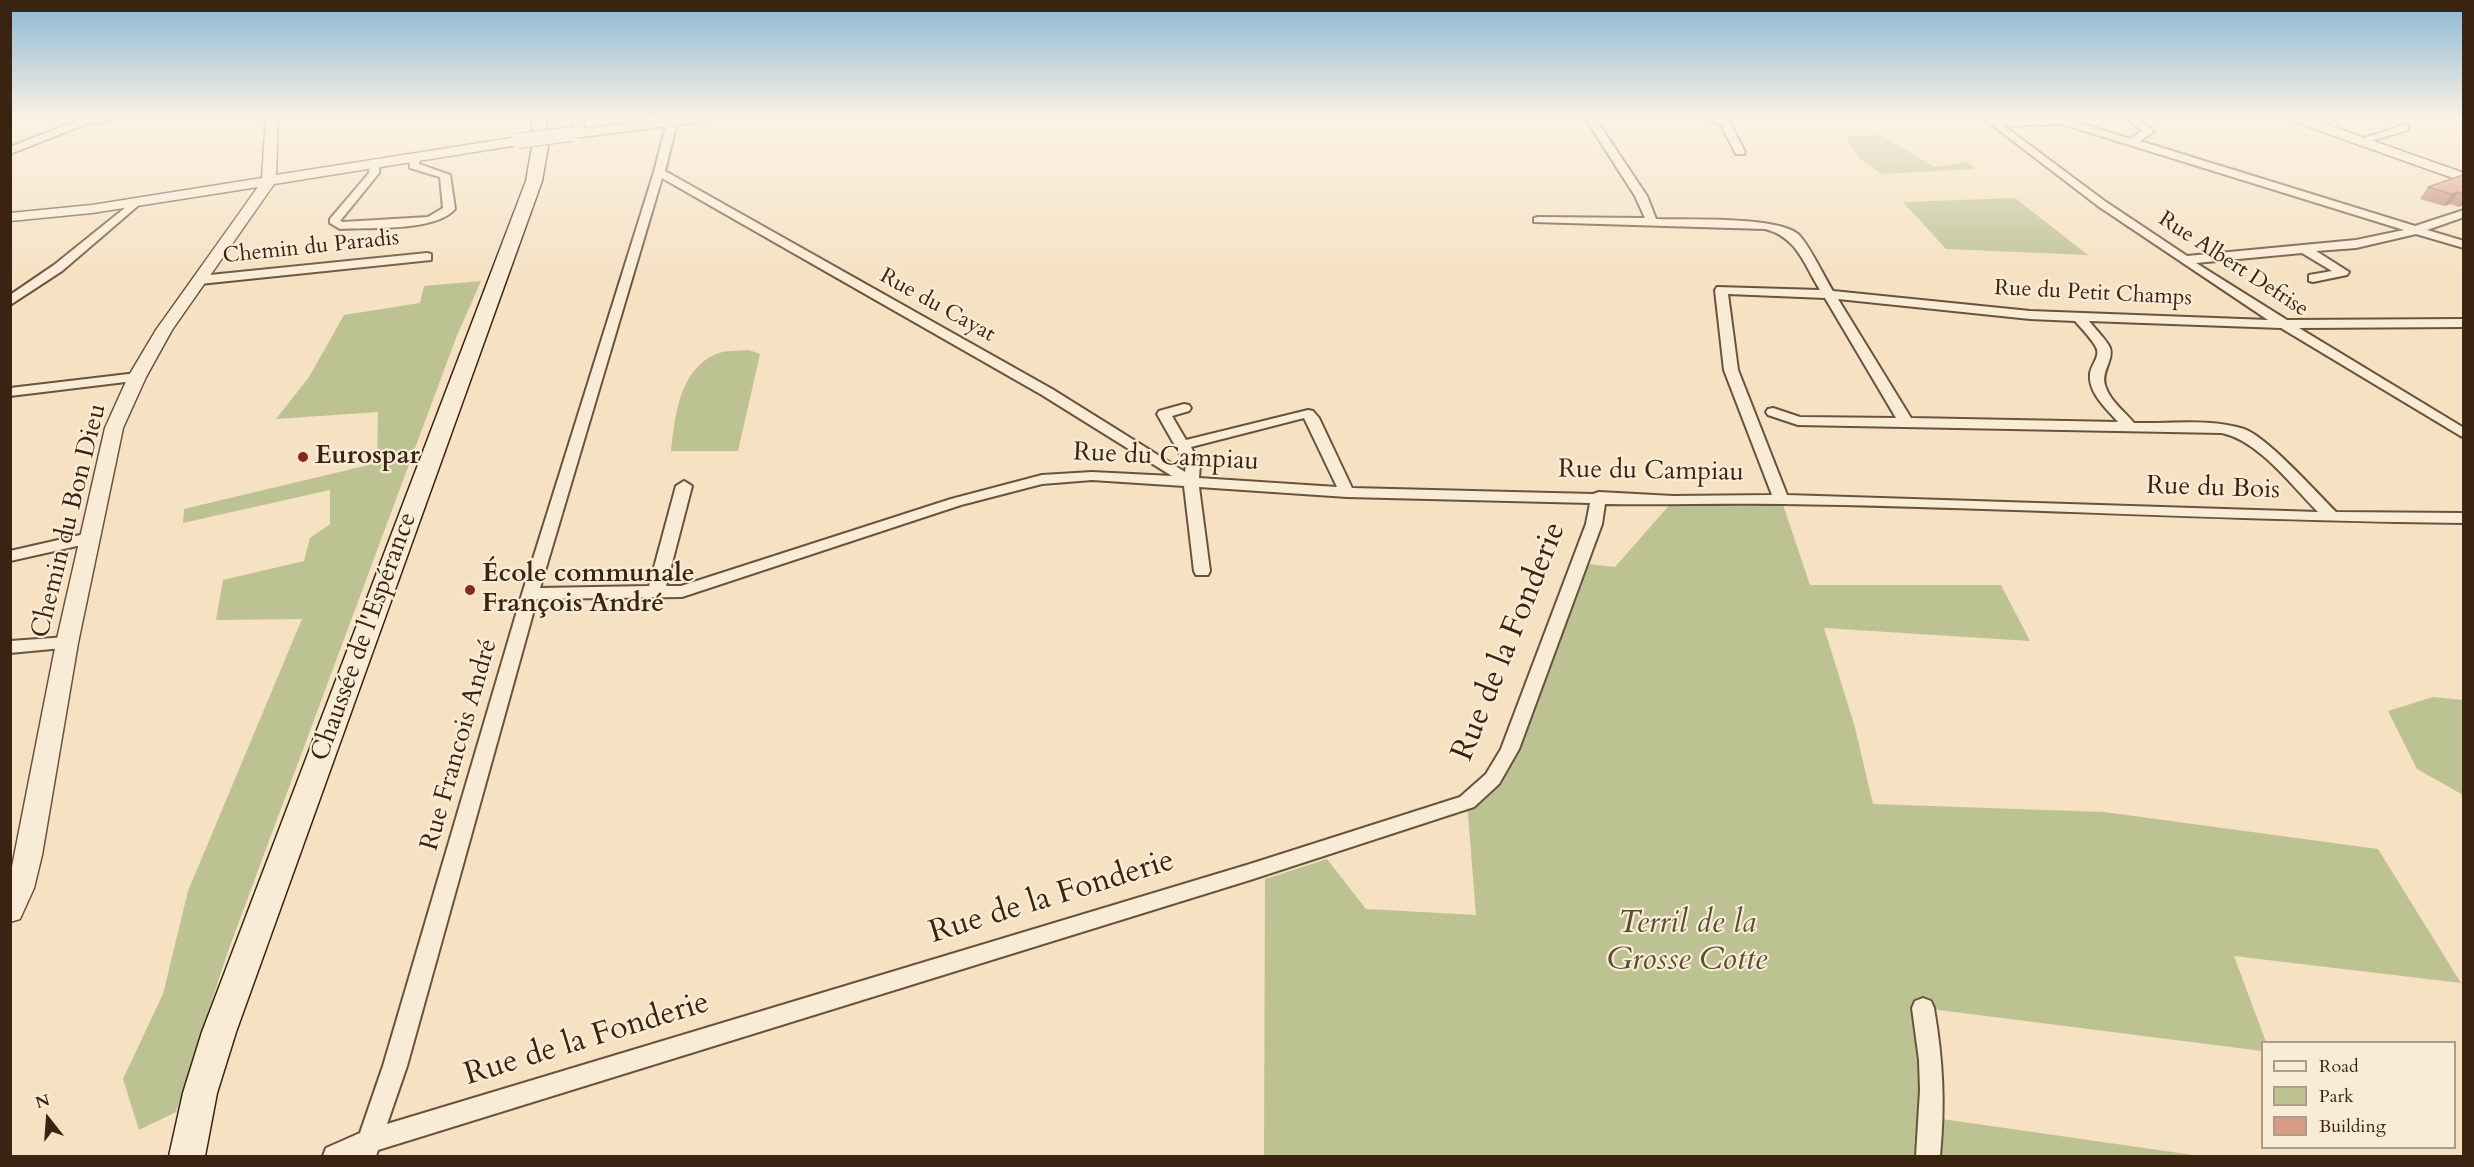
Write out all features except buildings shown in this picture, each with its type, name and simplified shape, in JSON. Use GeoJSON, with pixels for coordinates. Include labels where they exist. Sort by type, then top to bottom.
{"type":"FeatureCollection","features":[{"type":"Feature","properties":{"kind":"main road","name":"Chaussée de l'Espérance"},"geometry":{"type":"LineString","coordinates":[[187,1156],[200,1093],[219,1032],[536,172]]}},
{"type":"Feature","properties":{"kind":"street"},"geometry":{"type":"LineString","coordinates":[[269,172],[269,181]]}},
{"type":"Feature","properties":{"kind":"street"},"geometry":{"type":"LineString","coordinates":[[10,217],[136,202],[322,172]]}},
{"type":"Feature","properties":{"kind":"street"},"geometry":{"type":"LineString","coordinates":[[374,172],[334,222],[340,226],[430,220],[441,216],[449,209],[445,175],[436,172]]}},
{"type":"Feature","properties":{"kind":"street","name":"Rue Francois André"},"geometry":{"type":"LineString","coordinates":[[367,1149],[395,1066],[530,594],[659,172]]}},
{"type":"Feature","properties":{"kind":"street","name":"Rue du Cayat"},"geometry":{"type":"LineString","coordinates":[[660,172],[1047,392],[1191,482]]}},
{"type":"Feature","properties":{"kind":"street"},"geometry":{"type":"LineString","coordinates":[[1626,172],[1641,196],[1652,222]]}},
{"type":"Feature","properties":{"kind":"street","name":"Rue Albert Defrise"},"geometry":{"type":"LineString","coordinates":[[2057,172],[2284,324],[2463,434]]}},
{"type":"Feature","properties":{"kind":"street"},"geometry":{"type":"LineString","coordinates":[[2230,172],[2463,245]]}},
{"type":"Feature","properties":{"kind":"street"},"geometry":{"type":"LineString","coordinates":[[2448,172],[2463,178]]}},
{"type":"Feature","properties":{"kind":"street","name":"Chemin du Bon Dieu"},"geometry":{"type":"LineString","coordinates":[[10,911],[21,888],[29,855],[67,643],[114,428],[137,377],[164,330],[269,181]]}},
{"type":"Feature","properties":{"kind":"street"},"geometry":{"type":"LineString","coordinates":[[10,301],[65,263],[136,202]]}},
{"type":"Feature","properties":{"kind":"street"},"geometry":{"type":"LineString","coordinates":[[2186,260],[2356,244],[2416,230],[2463,213]]}},
{"type":"Feature","properties":{"kind":"street"},"geometry":{"type":"LineString","coordinates":[[1538,220],[1765,226],[1782,230],[1794,237],[1906,422]]}},
{"type":"Feature","properties":{"kind":"street"},"geometry":{"type":"LineString","coordinates":[[2304,249],[2343,272],[2313,278]]}},
{"type":"Feature","properties":{"kind":"street","name":"Chemin du Paradis"},"geometry":{"type":"LineString","coordinates":[[200,280],[427,257]]}},
{"type":"Feature","properties":{"kind":"street","name":"Rue du Campiau"},"geometry":{"type":"LineString","coordinates":[[1721,290],[1731,370],[1780,499]]}},
{"type":"Feature","properties":{"kind":"street","name":"Rue du Petit Champs"},"geometry":{"type":"LineString","coordinates":[[1721,290],[1862,296],[2030,315],[2284,324],[2463,322]]}},
{"type":"Feature","properties":{"kind":"street"},"geometry":{"type":"LineString","coordinates":[[2079,317],[2103,348],[2104,357],[2096,368],[2096,386],[2129,426]]}},
{"type":"Feature","properties":{"kind":"street"},"geometry":{"type":"LineString","coordinates":[[12,394],[137,377]]}},
{"type":"Feature","properties":{"kind":"street"},"geometry":{"type":"LineString","coordinates":[[1184,408],[1164,414],[1193,465],[1191,482],[1202,571]]}},
{"type":"Feature","properties":{"kind":"street"},"geometry":{"type":"LineString","coordinates":[[1773,412],[1798,421],[2222,429],[2241,433],[2256,442],[2332,517]]}},
{"type":"Feature","properties":{"kind":"street"},"geometry":{"type":"LineString","coordinates":[[1182,445],[1308,414],[1347,492]]}},
{"type":"Feature","properties":{"kind":"street","name":"Rue du Campiau"},"geometry":{"type":"LineString","coordinates":[[530,594],[682,592],[945,506],[1042,480],[1092,476],[1347,492],[1599,497],[1673,501],[1780,499],[1962,505]]}},
{"type":"Feature","properties":{"kind":"street"},"geometry":{"type":"LineString","coordinates":[[656,591],[684,486]]}},
{"type":"Feature","properties":{"kind":"street","name":"Rue de la Fonderie"},"geometry":{"type":"LineString","coordinates":[[335,1156],[367,1149],[1467,802],[1487,787],[1501,770],[1594,524],[1599,497]]}},
{"type":"Feature","properties":{"kind":"street","name":"Rue du Bois"},"geometry":{"type":"LineString","coordinates":[[1962,505],[2332,517],[2463,518]]}},
{"type":"Feature","properties":{"kind":"street"},"geometry":{"type":"LineString","coordinates":[[10,556],[89,538]]}},
{"type":"Feature","properties":{"kind":"street"},"geometry":{"type":"LineString","coordinates":[[10,647],[67,643]]}},
{"type":"Feature","properties":{"kind":"street"},"geometry":{"type":"LineString","coordinates":[[1923,1008],[1932,1080],[1928,1156]]}},
{"type":"Feature","properties":{"kind":"green space"},"geometry":{"type":"Polygon","coordinates":[[[1880,172],[1911,172],[1882,174],[1880,172]]]}},
{"type":"Feature","properties":{"kind":"green space"},"geometry":{"type":"Polygon","coordinates":[[[2015,198],[2088,255],[1946,249],[1903,202],[2015,198]]]}},
{"type":"Feature","properties":{"kind":"green space"},"geometry":{"type":"Polygon","coordinates":[[[481,281],[456,338],[227,954],[176,1112],[139,1130],[123,1079],[163,994],[188,891],[302,619],[216,620],[223,580],[304,561],[310,538],[330,524],[330,490],[183,523],[184,509],[377,463],[378,412],[276,419],[309,377],[344,315],[420,303],[424,286],[481,281]]]}},
{"type":"Feature","properties":{"kind":"green space"},"geometry":{"type":"Polygon","coordinates":[[[749,350],[760,354],[738,451],[671,451],[681,395],[694,371],[716,354],[749,350]]]}},
{"type":"Feature","properties":{"kind":"green space","name":"Terril de la Grosse Cotte"},"geometry":{"type":"Polygon","coordinates":[[[1781,499],[1810,585],[2001,585],[2030,641],[1824,628],[1854,724],[1873,804],[2104,812],[2378,849],[2461,983],[2234,956],[2266,1041],[2261,1041],[2261,1051],[1923,1008],[1932,1090],[1928,1156],[1264,1156],[1265,879],[1327,859],[1366,909],[1476,915],[1467,802],[1487,787],[1578,563],[1615,567],[1673,501],[1781,499]]]}},
{"type":"Feature","properties":{"kind":"green space"},"geometry":{"type":"Polygon","coordinates":[[[2433,697],[2463,700],[2463,795],[2417,769],[2388,711],[2433,697]]]}},
{"type":"Feature","properties":{"kind":"green space"},"geometry":{"type":"Polygon","coordinates":[[[1935,1118],[2200,1156],[1931,1156],[1935,1118]]]}},
{"type":"Feature","properties":{"kind":"place","name":"Eurospar"},"geometry":{"type":"Point","coordinates":[303,457]}},
{"type":"Feature","properties":{"kind":"place","name":"École communale François André"},"geometry":{"type":"Point","coordinates":[470,590]}}]}
